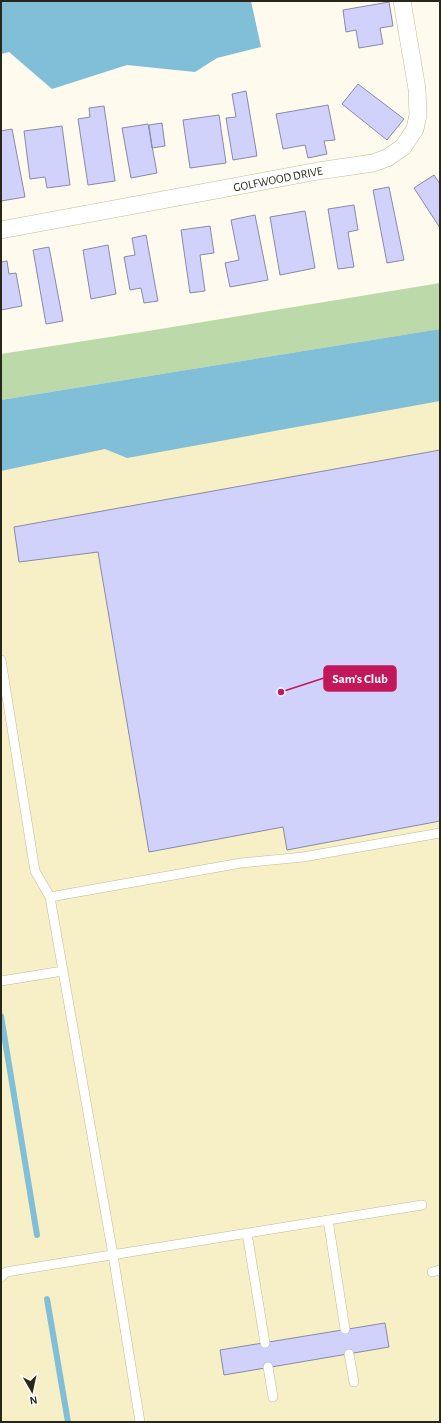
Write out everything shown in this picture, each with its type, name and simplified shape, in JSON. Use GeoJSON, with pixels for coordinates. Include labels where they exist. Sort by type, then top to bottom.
{"type":"FeatureCollection","features":[{"type":"Feature","properties":{"kind":"street","name":"GOLFWOOD DRIVE"},"geometry":{"type":"LineString","coordinates":[[1,230],[318,171],[373,163],[387,158],[403,147],[415,130],[418,115],[417,89],[402,1]]}},
{"type":"Feature","properties":{"kind":"lane"},"geometry":{"type":"LineString","coordinates":[[1,660],[35,871],[50,897],[113,1255],[140,1422]]}},
{"type":"Feature","properties":{"kind":"lane"},"geometry":{"type":"LineString","coordinates":[[50,897],[241,863],[303,857],[440,833]]}},
{"type":"Feature","properties":{"kind":"lane"},"geometry":{"type":"LineString","coordinates":[[1,981],[63,971]]}},
{"type":"Feature","properties":{"kind":"lane"},"geometry":{"type":"LineString","coordinates":[[1,1277],[6,1272],[422,1205]]}},
{"type":"Feature","properties":{"kind":"lane"},"geometry":{"type":"LineString","coordinates":[[328,1220],[345,1329]]}},
{"type":"Feature","properties":{"kind":"lane"},"geometry":{"type":"LineString","coordinates":[[247,1233],[265,1343]]}},
{"type":"Feature","properties":{"kind":"lane"},"geometry":{"type":"LineString","coordinates":[[349,1354],[354,1382]]}},
{"type":"Feature","properties":{"kind":"lane"},"geometry":{"type":"LineString","coordinates":[[268,1367],[273,1397]]}},
{"type":"Feature","properties":{"kind":"shaded area"},"geometry":{"type":"Polygon","coordinates":[[[440,306],[440,1422],[1,1422],[1,376],[440,306]]]}},
{"type":"Feature","properties":{"kind":"green space"},"geometry":{"type":"Polygon","coordinates":[[[440,283],[440,329],[1,400],[1,354],[440,283]]]}},
{"type":"Feature","properties":{"kind":"water"},"geometry":{"type":"Polygon","coordinates":[[[1,1],[251,1],[261,47],[217,58],[195,72],[127,65],[52,89],[9,52],[1,54],[1,1]]]}},
{"type":"Feature","properties":{"kind":"water"},"geometry":{"type":"Polygon","coordinates":[[[440,329],[440,401],[127,458],[105,449],[1,471],[1,400],[440,329]]]}},
{"type":"Feature","properties":{"kind":"building"},"geometry":{"type":"Polygon","coordinates":[[[389,2],[393,26],[380,28],[383,44],[359,48],[356,30],[346,32],[343,10],[389,2]]]}},
{"type":"Feature","properties":{"kind":"building"},"geometry":{"type":"Polygon","coordinates":[[[358,84],[404,119],[387,140],[342,104],[358,84]]]}},
{"type":"Feature","properties":{"kind":"building"},"geometry":{"type":"Polygon","coordinates":[[[246,91],[257,156],[233,160],[226,118],[236,117],[232,94],[246,91]]]}},
{"type":"Feature","properties":{"kind":"building"},"geometry":{"type":"Polygon","coordinates":[[[328,105],[335,140],[324,141],[327,154],[308,158],[305,145],[283,149],[276,114],[328,105]]]}},
{"type":"Feature","properties":{"kind":"building"},"geometry":{"type":"Polygon","coordinates":[[[104,106],[115,181],[88,185],[78,119],[90,117],[89,108],[104,106]]]}},
{"type":"Feature","properties":{"kind":"building"},"geometry":{"type":"Polygon","coordinates":[[[219,115],[226,163],[190,168],[183,120],[219,115]]]}},
{"type":"Feature","properties":{"kind":"building"},"geometry":{"type":"Polygon","coordinates":[[[162,123],[165,146],[152,148],[149,125],[162,123]]]}},
{"type":"Feature","properties":{"kind":"building"},"geometry":{"type":"Polygon","coordinates":[[[148,124],[157,173],[131,178],[122,128],[148,124]]]}},
{"type":"Feature","properties":{"kind":"building"},"geometry":{"type":"Polygon","coordinates":[[[62,126],[70,185],[47,188],[45,177],[30,179],[24,131],[62,126]]]}},
{"type":"Feature","properties":{"kind":"building"},"geometry":{"type":"Polygon","coordinates":[[[12,129],[25,197],[1,201],[1,131],[12,129]]]}},
{"type":"Feature","properties":{"kind":"building"},"geometry":{"type":"Polygon","coordinates":[[[434,175],[440,184],[440,228],[414,188],[434,175]]]}},
{"type":"Feature","properties":{"kind":"building"},"geometry":{"type":"Polygon","coordinates":[[[389,187],[404,260],[387,263],[373,190],[389,187]]]}},
{"type":"Feature","properties":{"kind":"building"},"geometry":{"type":"Polygon","coordinates":[[[354,205],[358,230],[348,232],[354,267],[338,269],[328,209],[354,205]]]}},
{"type":"Feature","properties":{"kind":"building"},"geometry":{"type":"Polygon","coordinates":[[[305,211],[315,268],[280,275],[270,217],[305,211]]]}},
{"type":"Feature","properties":{"kind":"building"},"geometry":{"type":"Polygon","coordinates":[[[255,215],[268,280],[230,287],[225,263],[239,260],[231,220],[255,215]]]}},
{"type":"Feature","properties":{"kind":"building"},"geometry":{"type":"Polygon","coordinates":[[[210,226],[214,253],[200,255],[205,291],[190,293],[181,230],[210,226]]]}},
{"type":"Feature","properties":{"kind":"building"},"geometry":{"type":"Polygon","coordinates":[[[146,235],[158,301],[144,303],[141,288],[130,290],[124,257],[135,255],[132,238],[146,235]]]}},
{"type":"Feature","properties":{"kind":"building"},"geometry":{"type":"Polygon","coordinates":[[[108,245],[116,294],[91,299],[83,250],[108,245]]]}},
{"type":"Feature","properties":{"kind":"building"},"geometry":{"type":"Polygon","coordinates":[[[49,247],[63,321],[46,324],[33,250],[49,247]]]}},
{"type":"Feature","properties":{"kind":"building"},"geometry":{"type":"Polygon","coordinates":[[[7,261],[9,274],[16,273],[22,306],[1,310],[1,262],[7,261]]]}},
{"type":"Feature","properties":{"kind":"building"},"geometry":{"type":"Polygon","coordinates":[[[440,450],[440,821],[287,850],[283,827],[149,852],[98,552],[19,562],[14,527],[440,450]]]}},
{"type":"Feature","properties":{"kind":"building"},"geometry":{"type":"Polygon","coordinates":[[[385,1323],[389,1347],[224,1375],[220,1350],[385,1323]]]}},
{"type":"Feature","properties":{"kind":"waterway"},"geometry":{"type":"LineString","coordinates":[[1,1016],[37,1235]]}},
{"type":"Feature","properties":{"kind":"waterway"},"geometry":{"type":"LineString","coordinates":[[47,1299],[68,1422]]}},
{"type":"Feature","properties":{"kind":"place","name":"Sam's Club"},"geometry":{"type":"Point","coordinates":[281,692]}}]}
